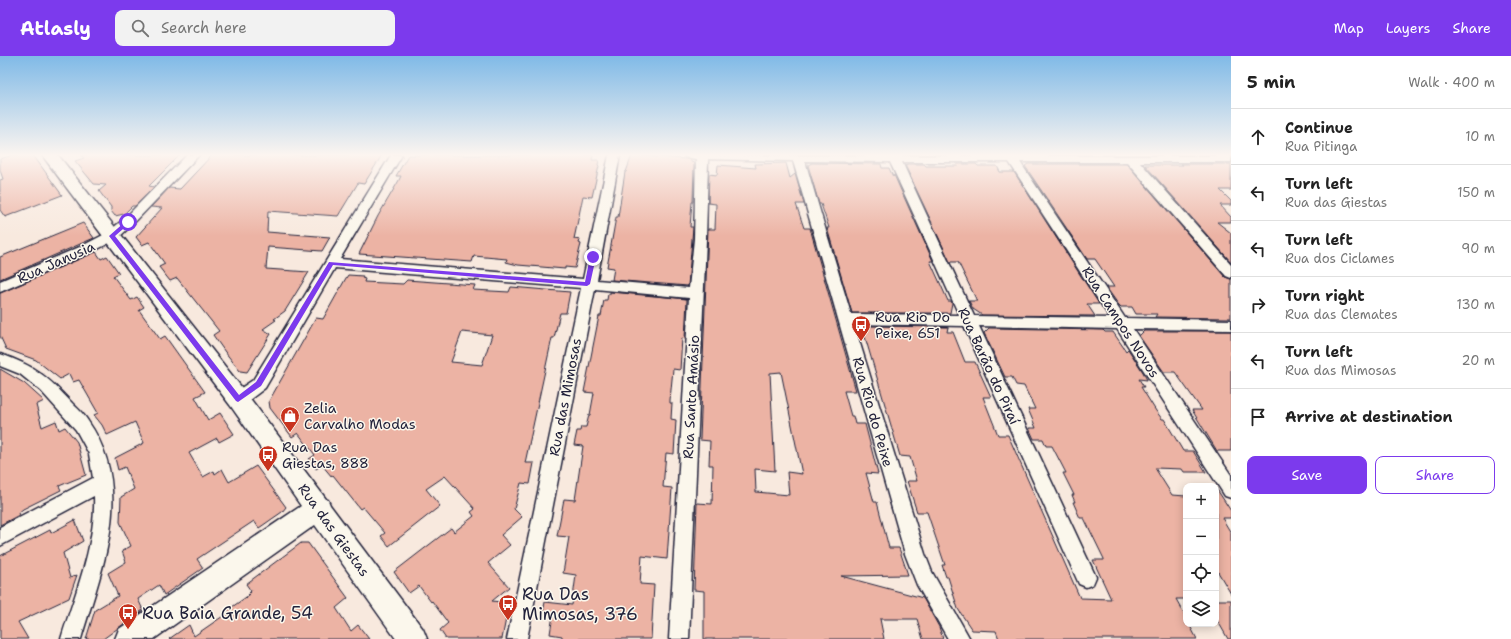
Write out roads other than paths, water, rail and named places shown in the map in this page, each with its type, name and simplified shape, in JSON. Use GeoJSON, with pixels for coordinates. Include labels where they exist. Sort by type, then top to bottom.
{"type":"FeatureCollection","features":[{"type":"Feature","properties":{"kind":"main road","name":"Rua das Giestas"},"geometry":{"type":"LineString","coordinates":[[71,182],[238,399],[412,639]]}},
{"type":"Feature","properties":{"kind":"main road"},"geometry":{"type":"LineString","coordinates":[[129,639],[318,508]]}},
{"type":"Feature","properties":{"kind":"street","name":"Rua Janusia"},"geometry":{"type":"LineString","coordinates":[[0,287],[87,249],[112,236],[128,222],[166,182]]}},
{"type":"Feature","properties":{"kind":"street"},"geometry":{"type":"LineString","coordinates":[[238,399],[259,384],[379,182]]}},
{"type":"Feature","properties":{"kind":"street","name":"Rua das Mimosas"},"geometry":{"type":"LineString","coordinates":[[517,639],[608,182]]}},
{"type":"Feature","properties":{"kind":"street","name":"Rua Santo Amásio"},"geometry":{"type":"LineString","coordinates":[[679,639],[700,239],[697,182]]}},
{"type":"Feature","properties":{"kind":"street","name":"Rua Rio do Peixe"},"geometry":{"type":"LineString","coordinates":[[805,182],[915,554],[924,578],[960,639]]}},
{"type":"Feature","properties":{"kind":"street","name":"Rua Barão do Piraí"},"geometry":{"type":"LineString","coordinates":[[906,182],[1086,577]]}},
{"type":"Feature","properties":{"kind":"street","name":"Rua Campos Novos"},"geometry":{"type":"LineString","coordinates":[[1029,182],[1231,490]]}},
{"type":"Feature","properties":{"kind":"street"},"geometry":{"type":"LineString","coordinates":[[1151,182],[1231,273]]}},
{"type":"Feature","properties":{"kind":"street"},"geometry":{"type":"LineString","coordinates":[[332,263],[696,294]]}},
{"type":"Feature","properties":{"kind":"street"},"geometry":{"type":"LineString","coordinates":[[846,319],[1231,325]]}},
{"type":"Feature","properties":{"kind":"street"},"geometry":{"type":"LineString","coordinates":[[0,360],[25,370],[47,387],[82,425],[97,453],[103,482],[104,514],[96,557],[71,639]]}},
{"type":"Feature","properties":{"kind":"street"},"geometry":{"type":"LineString","coordinates":[[0,537],[103,482]]}},
{"type":"Feature","properties":{"kind":"place","name":"Rua Rio Do Peixe, 651"},"geometry":{"type":"Point","coordinates":[861,342]}},
{"type":"Feature","properties":{"kind":"place","name":"Zelia Carvalho Modas"},"geometry":{"type":"Point","coordinates":[290,433]}},
{"type":"Feature","properties":{"kind":"place","name":"Rua Das Giestas, 888"},"geometry":{"type":"Point","coordinates":[268,472]}},
{"type":"Feature","properties":{"kind":"place","name":"Rua Das Mimosas, 376"},"geometry":{"type":"Point","coordinates":[508,621]}},
{"type":"Feature","properties":{"kind":"place","name":"Rua Baia Grande, 54"},"geometry":{"type":"Point","coordinates":[128,630]}}]}
